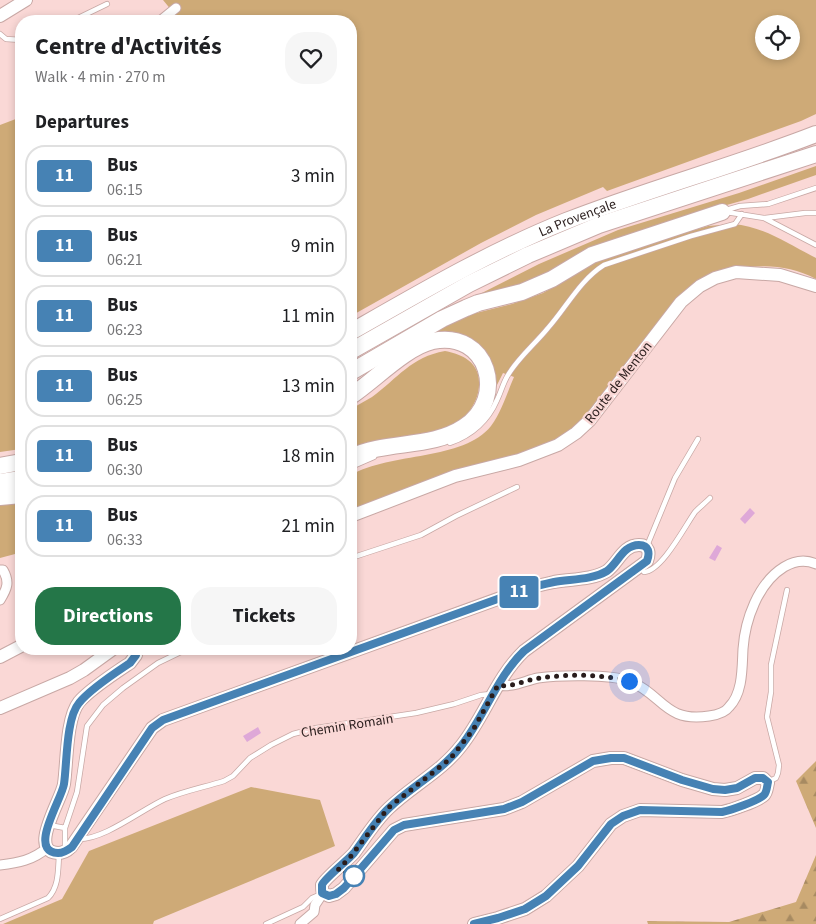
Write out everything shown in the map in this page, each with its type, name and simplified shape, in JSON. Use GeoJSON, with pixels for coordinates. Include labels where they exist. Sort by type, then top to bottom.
{"type":"FeatureCollection","features":[{"type":"Feature","properties":{"kind":"highway","name":"La Provençale"},"geometry":{"type":"LineString","coordinates":[[357,329],[443,280],[528,237],[620,201],[816,134]]}},
{"type":"Feature","properties":{"kind":"highway","name":"La Provençale"},"geometry":{"type":"LineString","coordinates":[[357,348],[469,284],[528,255],[599,225],[816,154]]}},
{"type":"Feature","properties":{"kind":"highway"},"geometry":{"type":"LineString","coordinates":[[357,369],[442,319],[466,308],[478,303],[522,292],[546,282],[592,255],[722,212]]}},
{"type":"Feature","properties":{"kind":"highway"},"geometry":{"type":"LineString","coordinates":[[357,391],[413,349],[433,342],[453,341],[470,348],[482,359],[489,386],[484,406],[478,415],[463,428],[440,438],[378,448],[357,455]]}},
{"type":"Feature","properties":{"kind":"highway"},"geometry":{"type":"LineString","coordinates":[[0,466],[15,463]]}},
{"type":"Feature","properties":{"kind":"highway"},"geometry":{"type":"LineString","coordinates":[[0,482],[15,479]]}},
{"type":"Feature","properties":{"kind":"highway"},"geometry":{"type":"LineString","coordinates":[[0,498],[15,496]]}},
{"type":"Feature","properties":{"kind":"street"},"geometry":{"type":"LineString","coordinates":[[0,16],[26,0]]}},
{"type":"Feature","properties":{"kind":"street"},"geometry":{"type":"LineString","coordinates":[[167,15],[176,8]]}},
{"type":"Feature","properties":{"kind":"street","name":"Route de Menton"},"geometry":{"type":"LineString","coordinates":[[357,514],[455,476],[527,457],[558,445],[576,433],[590,420],[681,302],[700,286],[715,278],[736,272],[756,272],[780,275],[816,286]]}},
{"type":"Feature","properties":{"kind":"street"},"geometry":{"type":"LineString","coordinates":[[300,924],[314,912],[322,893],[322,886],[328,877],[338,870],[351,856],[388,808],[456,753],[473,730],[512,663],[524,651],[640,567],[647,561],[649,554],[647,548],[642,544],[633,545],[607,570],[591,577],[552,582],[528,588],[357,650]]}},
{"type":"Feature","properties":{"kind":"street"},"geometry":{"type":"LineString","coordinates":[[495,690],[538,678],[565,676],[617,678],[644,688],[666,709],[681,716],[698,718],[716,715],[729,708],[736,698],[743,669],[743,648],[749,618],[757,597],[776,572],[790,564],[800,560],[816,564]]}},
{"type":"Feature","properties":{"kind":"street"},"geometry":{"type":"LineString","coordinates":[[0,570],[3,570],[8,577],[8,588],[0,600]]}},
{"type":"Feature","properties":{"kind":"street"},"geometry":{"type":"LineString","coordinates":[[0,658],[15,649]]}},
{"type":"Feature","properties":{"kind":"street"},"geometry":{"type":"LineString","coordinates":[[0,708],[70,678],[105,655]]}},
{"type":"Feature","properties":{"kind":"street"},"geometry":{"type":"LineString","coordinates":[[57,851],[44,842],[45,833],[64,787],[71,720],[78,703],[130,663],[136,655]]}},
{"type":"Feature","properties":{"kind":"street"},"geometry":{"type":"LineString","coordinates":[[0,865],[28,860],[72,847],[152,728],[163,720],[343,655]]}},
{"type":"Feature","properties":{"kind":"street"},"geometry":{"type":"LineString","coordinates":[[322,893],[329,896],[336,894],[344,888],[394,830],[404,825],[504,809],[522,802],[593,761],[624,758],[682,780],[713,789],[737,788],[755,778],[763,778],[768,782],[764,794],[734,809],[722,812],[640,810],[623,816],[611,824],[578,866],[546,896],[525,909],[474,924]]}},
{"type":"Feature","properties":{"kind":"lane"},"geometry":{"type":"LineString","coordinates":[[84,15],[107,4]]}},
{"type":"Feature","properties":{"kind":"lane"},"geometry":{"type":"LineString","coordinates":[[0,34],[6,39],[15,40]]}},
{"type":"Feature","properties":{"kind":"lane"},"geometry":{"type":"LineString","coordinates":[[722,212],[740,206],[768,204],[815,189]]}},
{"type":"Feature","properties":{"kind":"lane"},"geometry":{"type":"LineString","coordinates":[[722,212],[764,218],[804,213],[816,214]]}},
{"type":"Feature","properties":{"kind":"lane"},"geometry":{"type":"LineString","coordinates":[[448,444],[471,434],[481,425],[494,407],[508,375],[584,283],[597,270],[691,236],[735,224],[742,214]]}},
{"type":"Feature","properties":{"kind":"lane"},"geometry":{"type":"LineString","coordinates":[[764,218],[816,245]]}},
{"type":"Feature","properties":{"kind":"lane"},"geometry":{"type":"LineString","coordinates":[[647,548],[675,478],[698,439]]}},
{"type":"Feature","properties":{"kind":"lane"},"geometry":{"type":"LineString","coordinates":[[357,465],[380,456]]}},
{"type":"Feature","properties":{"kind":"lane"},"geometry":{"type":"LineString","coordinates":[[357,556],[421,535],[456,516],[518,487]]}},
{"type":"Feature","properties":{"kind":"lane"},"geometry":{"type":"LineString","coordinates":[[640,567],[644,572],[649,572],[658,565],[681,536],[694,513],[710,498]]}},
{"type":"Feature","properties":{"kind":"lane"},"geometry":{"type":"LineString","coordinates":[[768,782],[776,778],[779,765],[767,717],[771,665],[787,590]]}},
{"type":"Feature","properties":{"kind":"lane"},"geometry":{"type":"LineString","coordinates":[[0,919],[48,898],[53,893],[57,884],[57,851],[77,792],[87,726],[103,705],[122,688],[158,663],[175,655]]}},
{"type":"Feature","properties":{"kind":"lane","name":"Chemin Romain"},"geometry":{"type":"LineString","coordinates":[[77,839],[88,839],[107,831],[166,799],[224,781],[233,776],[250,758],[293,734],[316,728],[373,721],[416,713],[454,704],[495,690]]}},
{"type":"Feature","properties":{"kind":"lane"},"geometry":{"type":"LineString","coordinates":[[49,825],[65,828]]}},
{"type":"Feature","properties":{"kind":"lane"},"geometry":{"type":"LineString","coordinates":[[266,924],[303,907],[312,898],[322,893]]}},
{"type":"Feature","properties":{"kind":"green space"},"geometry":{"type":"Polygon","coordinates":[[[163,0],[816,0],[816,114],[607,191],[603,187],[536,215],[481,243],[357,313],[357,15],[175,15],[163,0]]]}},
{"type":"Feature","properties":{"kind":"green space"},"geometry":{"type":"Polygon","coordinates":[[[15,119],[15,450],[0,452],[0,125],[15,119]]]}},
{"type":"Feature","properties":{"kind":"green space"},"geometry":{"type":"Polygon","coordinates":[[[816,166],[816,175],[748,199],[702,212],[524,286],[472,298],[539,264],[618,230],[739,193],[816,166]]]}},
{"type":"Feature","properties":{"kind":"green space"},"geometry":{"type":"Polygon","coordinates":[[[733,224],[766,232],[816,258],[816,279],[790,269],[764,266],[738,269],[711,276],[591,411],[573,428],[546,446],[357,509],[357,472],[386,463],[445,451],[463,445],[479,437],[491,426],[501,408],[514,377],[503,373],[496,387],[495,374],[486,353],[456,334],[431,333],[468,315],[512,304],[543,293],[605,256],[708,226],[733,224]]]}},
{"type":"Feature","properties":{"kind":"green space"},"geometry":{"type":"Polygon","coordinates":[[[445,351],[465,358],[473,364],[478,374],[479,383],[478,392],[471,409],[458,422],[439,432],[357,448],[357,406],[372,397],[414,363],[433,354],[445,351]]]}},
{"type":"Feature","properties":{"kind":"green space"},"geometry":{"type":"Polygon","coordinates":[[[15,503],[15,554],[0,558],[0,504],[15,503]]]}},
{"type":"Feature","properties":{"kind":"green space"},"geometry":{"type":"Polygon","coordinates":[[[816,761],[816,828],[796,781],[816,761]]]}},
{"type":"Feature","properties":{"kind":"green space"},"geometry":{"type":"Polygon","coordinates":[[[251,787],[320,800],[335,846],[154,921],[153,924],[3,924],[62,899],[89,851],[251,787]]]}},
{"type":"Feature","properties":{"kind":"green space"},"geometry":{"type":"Polygon","coordinates":[[[816,855],[816,924],[648,924],[647,921],[729,922],[796,902],[816,855]]]}},
{"type":"Feature","properties":{"kind":"shaded area"},"geometry":{"type":"Polygon","coordinates":[[[750,508],[755,513],[745,524],[740,519],[750,508]]]}},
{"type":"Feature","properties":{"kind":"shaded area"},"geometry":{"type":"Polygon","coordinates":[[[717,545],[722,548],[715,561],[709,558],[717,545]]]}},
{"type":"Feature","properties":{"kind":"shaded area"},"geometry":{"type":"Polygon","coordinates":[[[258,727],[261,733],[247,742],[243,736],[258,727]]]}},
{"type":"Feature","properties":{"kind":"bus line","name":"11"},"geometry":{"type":"LineString","coordinates":[[357,649],[528,588],[552,582],[591,577],[607,570],[633,545],[642,544],[647,548],[649,554],[647,561],[640,567],[524,651],[512,663],[462,746],[450,759],[388,808],[351,856],[338,870],[328,877],[322,886],[322,893],[329,896],[336,894],[344,888],[394,830],[414,823],[504,809],[522,802],[593,761],[624,758],[682,780],[713,789],[737,788],[755,778],[763,778],[768,782],[764,794],[734,809],[722,812],[640,810],[623,816],[611,824],[578,866],[546,896],[525,909],[474,924]]}},
{"type":"Feature","properties":{"kind":"bus line","name":"11"},"geometry":{"type":"LineString","coordinates":[[136,655],[130,663],[104,681],[78,703],[71,720],[64,787],[45,833],[44,842],[52,852],[65,852],[72,847],[152,728],[163,720],[340,655]]}},
{"type":"Feature","properties":{"kind":"route"},"geometry":{"type":"LineString","coordinates":[[354,876],[338,870],[388,808],[450,759],[462,746],[498,685],[506,687],[538,678],[565,676],[617,678],[629,681]]}}]}
